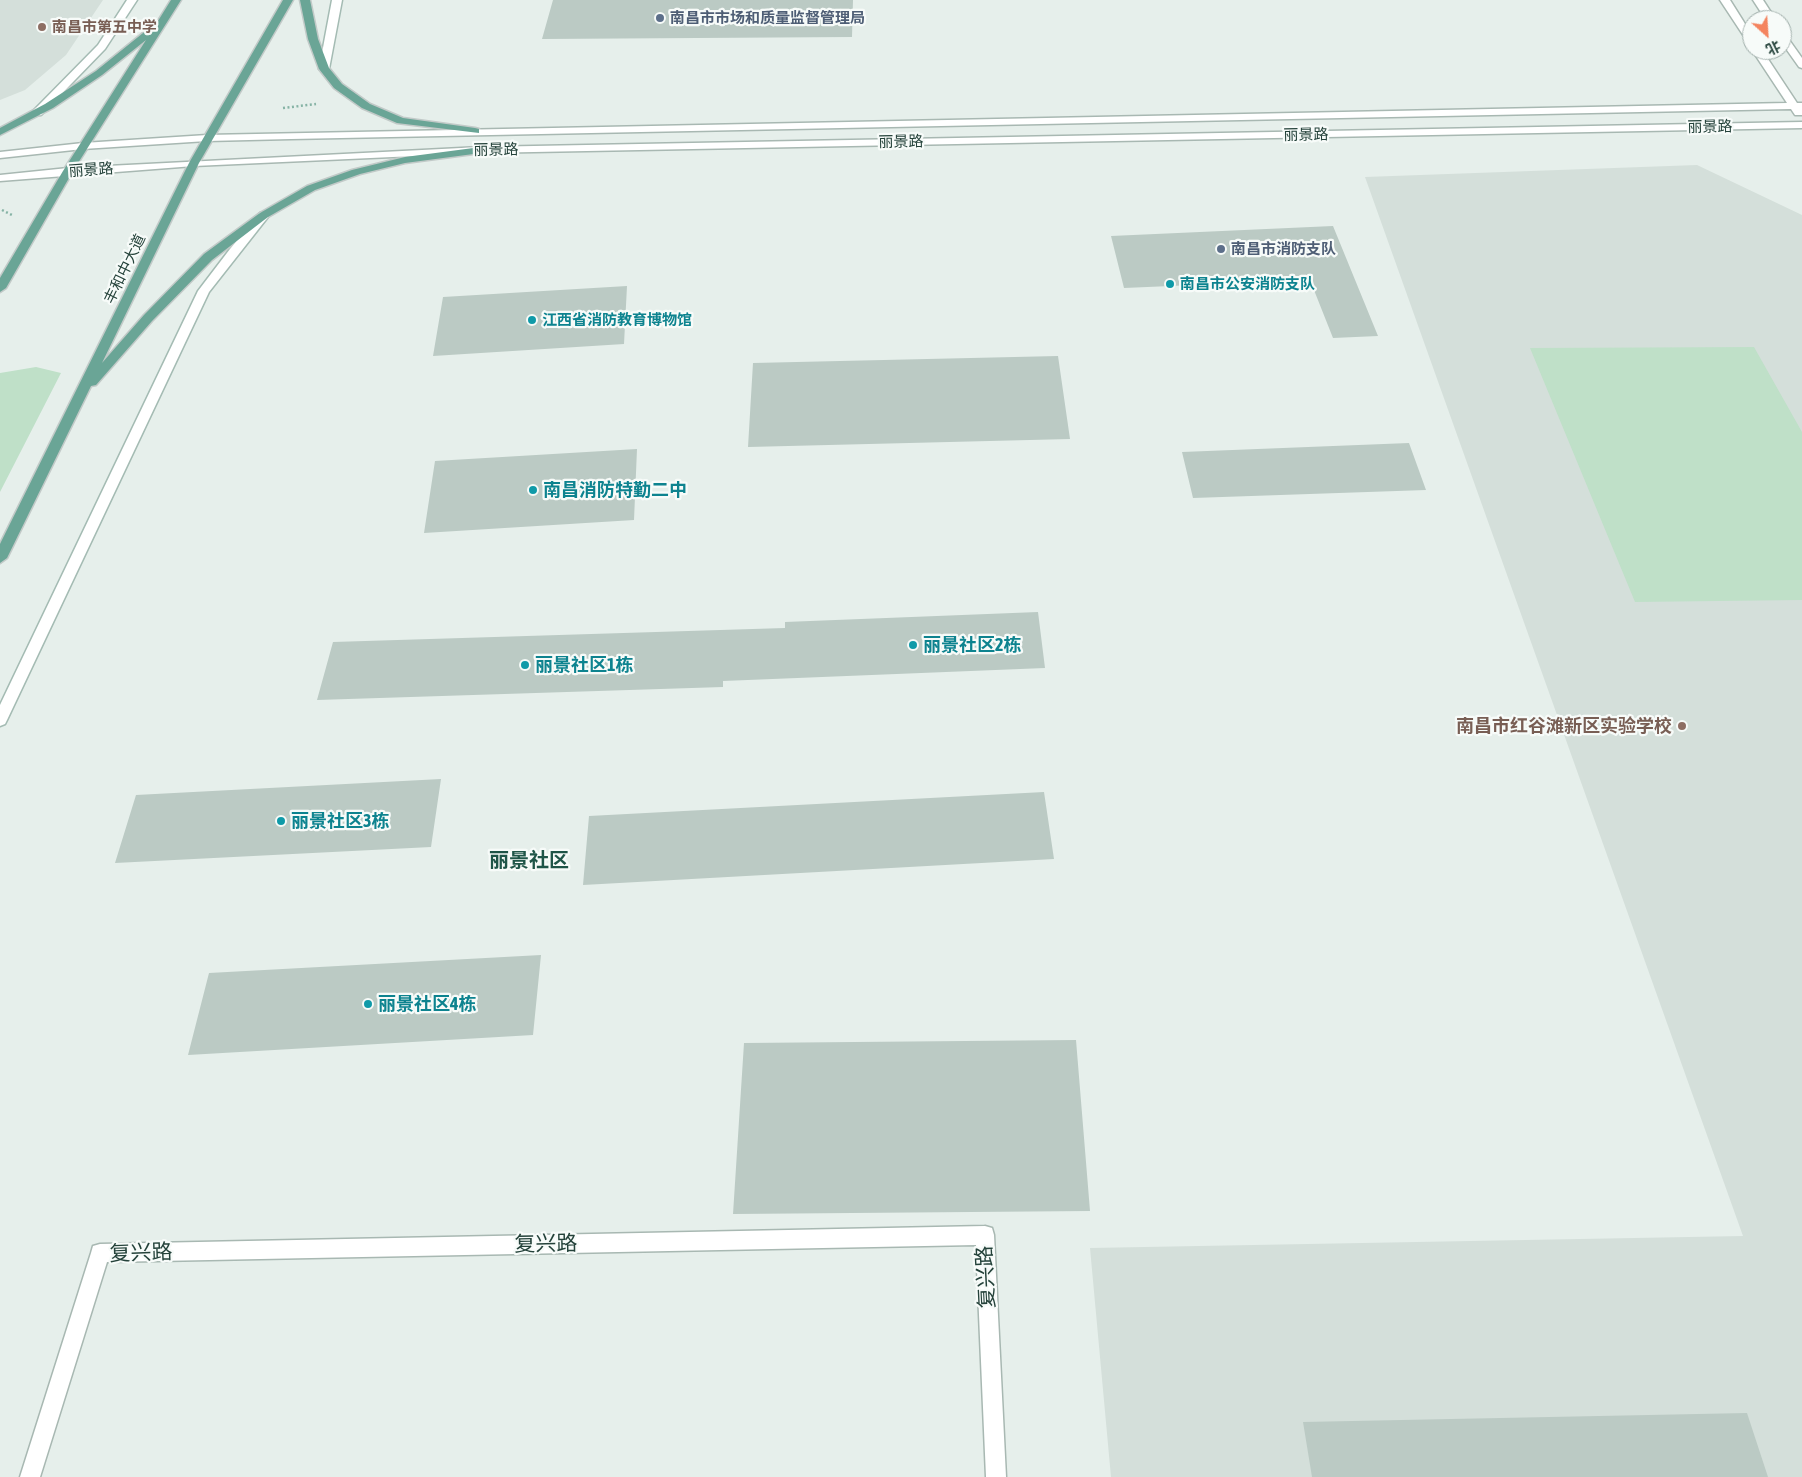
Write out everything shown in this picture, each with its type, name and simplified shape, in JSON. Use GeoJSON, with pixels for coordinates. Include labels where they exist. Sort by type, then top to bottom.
{"type":"FeatureCollection","features":[{"type":"Feature","properties":{"kind":"main road"},"geometry":{"type":"LineString","coordinates":[[0,288],[83,146],[176,0]]}},
{"type":"Feature","properties":{"kind":"main road","name":"丰和中大道"},"geometry":{"type":"LineString","coordinates":[[0,558],[194,163],[288,0]]}},
{"type":"Feature","properties":{"kind":"main road"},"geometry":{"type":"LineString","coordinates":[[304,0],[313,39],[324,69],[338,86],[366,106],[401,121],[475,131]]}},
{"type":"Feature","properties":{"kind":"main road"},"geometry":{"type":"LineString","coordinates":[[0,132],[37,113],[99,73],[162,22]]}},
{"type":"Feature","properties":{"kind":"main road"},"geometry":{"type":"LineString","coordinates":[[78,398],[148,318],[208,257],[264,215],[311,188],[356,172],[405,160],[481,150]]}},
{"type":"Feature","properties":{"kind":"street"},"geometry":{"type":"LineString","coordinates":[[37,113],[102,47],[132,0]]}},
{"type":"Feature","properties":{"kind":"street"},"geometry":{"type":"LineString","coordinates":[[324,69],[333,12],[337,0]]}},
{"type":"Feature","properties":{"kind":"street"},"geometry":{"type":"LineString","coordinates":[[1724,0],[1742,27]]}},
{"type":"Feature","properties":{"kind":"street"},"geometry":{"type":"LineString","coordinates":[[1792,51],[1802,66]]}},
{"type":"Feature","properties":{"kind":"street"},"geometry":{"type":"LineString","coordinates":[[1764,60],[1798,106],[1802,117]]}},
{"type":"Feature","properties":{"kind":"street","name":"丽景路"},"geometry":{"type":"LineString","coordinates":[[0,155],[83,146],[207,138],[475,131],[1798,106]]}},
{"type":"Feature","properties":{"kind":"street","name":"丽景路"},"geometry":{"type":"LineString","coordinates":[[0,178],[68,171],[194,163],[481,150],[1802,125]]}},
{"type":"Feature","properties":{"kind":"street"},"geometry":{"type":"LineString","coordinates":[[0,720],[204,291],[264,215]]}},
{"type":"Feature","properties":{"kind":"street","name":"复兴路"},"geometry":{"type":"LineString","coordinates":[[30,1477],[100,1253],[984,1235],[996,1477]]}},
{"type":"Feature","properties":{"kind":"path"},"geometry":{"type":"LineString","coordinates":[[283,108],[324,103]]}},
{"type":"Feature","properties":{"kind":"shaded area","name":"南昌市第五中学"},"geometry":{"type":"Polygon","coordinates":[[[0,0],[103,0],[66,55],[25,90],[0,100],[0,0]]]}},
{"type":"Feature","properties":{"kind":"shaded area","name":"南昌市红谷滩新区实验学校"},"geometry":{"type":"Polygon","coordinates":[[[1697,165],[1802,215],[1802,1477],[1111,1477],[1090,1248],[1743,1236],[1365,177],[1697,165]]]}},
{"type":"Feature","properties":{"kind":"green space"},"geometry":{"type":"Polygon","coordinates":[[[1754,347],[1802,432],[1802,600],[1635,602],[1530,348],[1754,347]]]}},
{"type":"Feature","properties":{"kind":"green space"},"geometry":{"type":"Polygon","coordinates":[[[36,367],[61,373],[0,492],[0,373],[36,367]]]}},
{"type":"Feature","properties":{"kind":"building"},"geometry":{"type":"Polygon","coordinates":[[[553,0],[853,0],[852,37],[542,39],[553,0]]]}},
{"type":"Feature","properties":{"kind":"building","name":"南昌市公安消防支队"},"geometry":{"type":"Polygon","coordinates":[[[1333,226],[1378,336],[1333,338],[1310,280],[1124,288],[1111,236],[1333,226]]]}},
{"type":"Feature","properties":{"kind":"building","name":"江西省消防教育博物馆"},"geometry":{"type":"Polygon","coordinates":[[[627,286],[624,344],[433,356],[443,297],[627,286]]]}},
{"type":"Feature","properties":{"kind":"building"},"geometry":{"type":"Polygon","coordinates":[[[1058,356],[1070,439],[748,447],[753,363],[1058,356]]]}},
{"type":"Feature","properties":{"kind":"building"},"geometry":{"type":"Polygon","coordinates":[[[1409,443],[1426,490],[1193,498],[1182,452],[1409,443]]]}},
{"type":"Feature","properties":{"kind":"building","name":"南昌消防特勤二中"},"geometry":{"type":"Polygon","coordinates":[[[637,449],[634,520],[424,533],[435,461],[637,449]]]}},
{"type":"Feature","properties":{"kind":"building"},"geometry":{"type":"Polygon","coordinates":[[[1038,612],[1045,668],[723,681],[723,687],[317,700],[333,642],[785,628],[785,622],[1038,612]]]}},
{"type":"Feature","properties":{"kind":"building","name":"丽景社区3栋"},"geometry":{"type":"Polygon","coordinates":[[[441,779],[431,847],[115,863],[136,795],[441,779]]]}},
{"type":"Feature","properties":{"kind":"building"},"geometry":{"type":"Polygon","coordinates":[[[1044,792],[1054,859],[583,885],[589,816],[1044,792]]]}},
{"type":"Feature","properties":{"kind":"building","name":"丽景社区4栋"},"geometry":{"type":"Polygon","coordinates":[[[541,955],[533,1035],[188,1055],[209,973],[541,955]]]}},
{"type":"Feature","properties":{"kind":"building"},"geometry":{"type":"Polygon","coordinates":[[[1076,1040],[1090,1211],[733,1214],[744,1043],[1076,1040]]]}},
{"type":"Feature","properties":{"kind":"building"},"geometry":{"type":"Polygon","coordinates":[[[1747,1413],[1768,1477],[1312,1477],[1303,1422],[1747,1413]]]}},
{"type":"Feature","properties":{"kind":"place","name":"南昌市市场和质量监督管理局"},"geometry":{"type":"Point","coordinates":[660,18]}},
{"type":"Feature","properties":{"kind":"place","name":"南昌市第五中学"},"geometry":{"type":"Point","coordinates":[42,27]}},
{"type":"Feature","properties":{"kind":"place","name":"南昌市消防支队"},"geometry":{"type":"Point","coordinates":[1221,249]}},
{"type":"Feature","properties":{"kind":"place","name":"南昌市公安消防支队"},"geometry":{"type":"Point","coordinates":[1170,284]}},
{"type":"Feature","properties":{"kind":"place","name":"江西省消防教育博物馆"},"geometry":{"type":"Point","coordinates":[532,320]}},
{"type":"Feature","properties":{"kind":"place","name":"南昌消防特勤二中"},"geometry":{"type":"Point","coordinates":[533,490]}},
{"type":"Feature","properties":{"kind":"place","name":"丽景社区2栋"},"geometry":{"type":"Point","coordinates":[913,645]}},
{"type":"Feature","properties":{"kind":"place","name":"丽景社区1栋"},"geometry":{"type":"Point","coordinates":[525,665]}},
{"type":"Feature","properties":{"kind":"place","name":"南昌市红谷滩新区实验学校"},"geometry":{"type":"Point","coordinates":[1682,726]}},
{"type":"Feature","properties":{"kind":"place","name":"丽景社区3栋"},"geometry":{"type":"Point","coordinates":[281,821]}},
{"type":"Feature","properties":{"kind":"place","name":"丽景社区4栋"},"geometry":{"type":"Point","coordinates":[368,1004]}},
{"type":"Feature","properties":{"kind":"district","name":"丽景社区"},"geometry":{"type":"Point","coordinates":[529,861]}}]}
